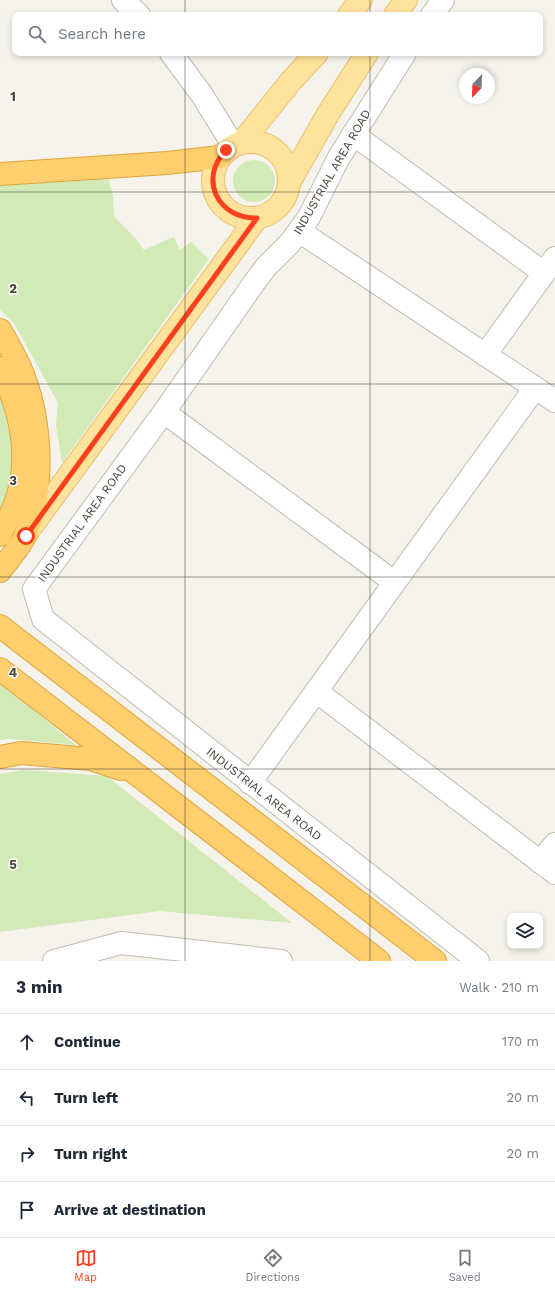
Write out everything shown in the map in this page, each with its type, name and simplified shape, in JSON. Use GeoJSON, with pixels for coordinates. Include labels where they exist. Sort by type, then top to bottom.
{"type":"FeatureCollection","features":[{"type":"Feature","properties":{"kind":"highway"},"geometry":{"type":"LineString","coordinates":[[0,174],[168,163],[231,148]]}},
{"type":"Feature","properties":{"kind":"highway"},"geometry":{"type":"LineString","coordinates":[[0,330],[19,365],[27,386],[36,428],[38,472],[32,515],[26,536],[0,571]]}},
{"type":"Feature","properties":{"kind":"highway"},"geometry":{"type":"LineString","coordinates":[[0,368],[15,402],[20,420],[23,455],[22,472],[15,504],[0,535]]}},
{"type":"Feature","properties":{"kind":"highway"},"geometry":{"type":"LineString","coordinates":[[1,627],[435,961]]}},
{"type":"Feature","properties":{"kind":"highway"},"geometry":{"type":"LineString","coordinates":[[0,670],[377,961]]}},
{"type":"Feature","properties":{"kind":"highway"},"geometry":{"type":"LineString","coordinates":[[0,757],[21,753],[91,760],[136,774]]}},
{"type":"Feature","properties":{"kind":"main road"},"geometry":{"type":"LineString","coordinates":[[351,12],[361,0]]}},
{"type":"Feature","properties":{"kind":"main road"},"geometry":{"type":"LineString","coordinates":[[397,12],[406,0]]}},
{"type":"Feature","properties":{"kind":"main road"},"geometry":{"type":"LineString","coordinates":[[231,148],[250,141],[259,142],[276,149],[286,164],[289,172],[289,190],[280,206],[265,216],[248,218],[231,212],[218,200],[213,182],[214,169],[231,148],[314,56]]}},
{"type":"Feature","properties":{"kind":"main road"},"geometry":{"type":"LineString","coordinates":[[290,181],[335,103],[365,56]]}},
{"type":"Feature","properties":{"kind":"main road"},"geometry":{"type":"LineString","coordinates":[[26,536],[257,218]]}},
{"type":"Feature","properties":{"kind":"street"},"geometry":{"type":"LineString","coordinates":[[123,0],[136,12]]}},
{"type":"Feature","properties":{"kind":"street"},"geometry":{"type":"LineString","coordinates":[[434,12],[443,0]]}},
{"type":"Feature","properties":{"kind":"street"},"geometry":{"type":"LineString","coordinates":[[174,56],[202,95],[231,148]]}},
{"type":"Feature","properties":{"kind":"street","name":"INDUSTRIAL AREA ROAD"},"geometry":{"type":"LineString","coordinates":[[403,56],[338,159],[317,201],[299,231],[266,267],[254,283],[164,412],[34,589],[42,620],[478,961]]}},
{"type":"Feature","properties":{"kind":"street"},"geometry":{"type":"LineString","coordinates":[[353,134],[550,266],[485,355]]}},
{"type":"Feature","properties":{"kind":"street"},"geometry":{"type":"LineString","coordinates":[[299,231],[555,401]]}},
{"type":"Feature","properties":{"kind":"street"},"geometry":{"type":"LineString","coordinates":[[250,783],[535,388]]}},
{"type":"Feature","properties":{"kind":"street"},"geometry":{"type":"LineString","coordinates":[[164,412],[394,582]]}},
{"type":"Feature","properties":{"kind":"street"},"geometry":{"type":"LineString","coordinates":[[316,691],[548,868],[555,844]]}},
{"type":"Feature","properties":{"kind":"street"},"geometry":{"type":"LineString","coordinates":[[54,961],[121,943],[281,961]]}},
{"type":"Feature","properties":{"kind":"green space"},"geometry":{"type":"Polygon","coordinates":[[[250,160],[258,160],[266,163],[272,169],[275,181],[272,193],[266,199],[258,202],[250,202],[242,199],[236,193],[233,185],[233,177],[236,169],[242,163],[250,160]]]}},
{"type":"Feature","properties":{"kind":"green space"},"geometry":{"type":"Polygon","coordinates":[[[108,178],[113,195],[114,216],[144,250],[174,237],[180,250],[191,242],[209,259],[62,463],[56,425],[58,403],[14,323],[0,310],[0,185],[108,178]]]}},
{"type":"Feature","properties":{"kind":"green space"},"geometry":{"type":"Polygon","coordinates":[[[0,390],[10,409],[12,491],[0,508],[0,390]]]}},
{"type":"Feature","properties":{"kind":"green space"},"geometry":{"type":"Polygon","coordinates":[[[0,683],[76,745],[10,739],[0,740],[0,683]]]}},
{"type":"Feature","properties":{"kind":"green space"},"geometry":{"type":"Polygon","coordinates":[[[24,770],[107,776],[292,923],[160,911],[0,932],[0,774],[24,770]]]}},
{"type":"Feature","properties":{"kind":"route"},"geometry":{"type":"LineString","coordinates":[[26,536],[257,218],[239,216],[231,212],[218,200],[213,182],[213,174],[220,157],[226,150]]}}]}
